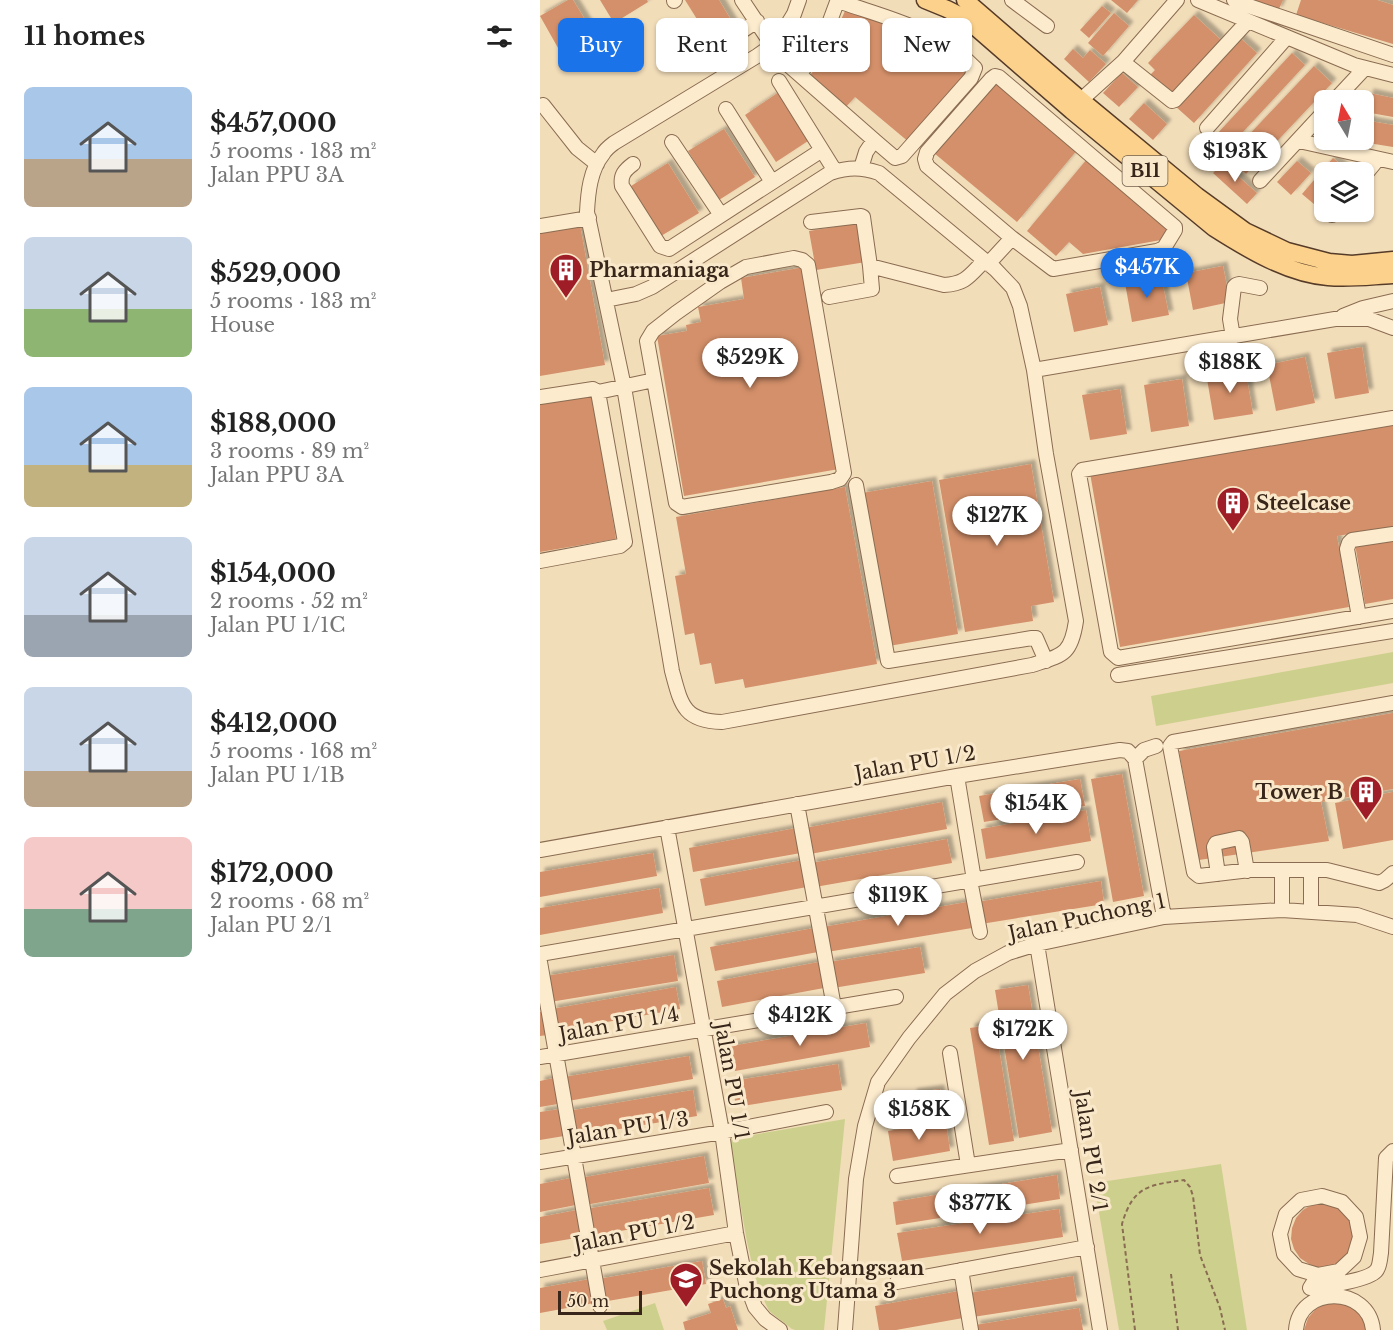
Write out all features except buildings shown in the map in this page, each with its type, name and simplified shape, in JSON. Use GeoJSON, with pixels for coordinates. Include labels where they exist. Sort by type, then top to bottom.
{"type":"FeatureCollection","features":[{"type":"Feature","properties":{"kind":"main road","name":"B11"},"geometry":{"type":"LineString","coordinates":[[925,0],[964,18],[1125,155],[1214,228],[1235,242],[1259,255],[1309,274],[1354,278],[1393,275]]}},
{"type":"Feature","properties":{"kind":"main road","name":"B11"},"geometry":{"type":"LineString","coordinates":[[964,0],[1212,208],[1254,235],[1287,251],[1329,262],[1352,264],[1393,260]]}},
{"type":"Feature","properties":{"kind":"street"},"geometry":{"type":"LineString","coordinates":[[742,0],[760,26]]}},
{"type":"Feature","properties":{"kind":"street"},"geometry":{"type":"LineString","coordinates":[[792,18],[799,0]]}},
{"type":"Feature","properties":{"kind":"street"},"geometry":{"type":"LineString","coordinates":[[1012,0],[1047,26]]}},
{"type":"Feature","properties":{"kind":"street"},"geometry":{"type":"LineString","coordinates":[[1081,100],[1123,62],[1177,0]]}},
{"type":"Feature","properties":{"kind":"street"},"geometry":{"type":"LineString","coordinates":[[1198,0],[1364,69],[1393,75]]}},
{"type":"Feature","properties":{"kind":"street"},"geometry":{"type":"LineString","coordinates":[[1234,0],[1393,55]]}},
{"type":"Feature","properties":{"kind":"street"},"geometry":{"type":"LineString","coordinates":[[797,72],[896,158],[902,156],[971,78],[975,68],[967,59],[939,39],[913,26],[837,2],[827,29],[801,75]]}},
{"type":"Feature","properties":{"kind":"street"},"geometry":{"type":"LineString","coordinates":[[748,27],[757,21]]}},
{"type":"Feature","properties":{"kind":"street"},"geometry":{"type":"LineString","coordinates":[[1123,62],[1172,101],[1248,21]]}},
{"type":"Feature","properties":{"kind":"street"},"geometry":{"type":"LineString","coordinates":[[1207,128],[1287,37]]}},
{"type":"Feature","properties":{"kind":"street"},"geometry":{"type":"LineString","coordinates":[[606,300],[636,294],[652,287],[830,172],[846,168],[861,168],[879,173],[986,262],[1013,288],[1020,306],[1034,370],[1046,453],[1076,621],[1074,637],[1067,651],[1056,658],[1032,666],[722,722],[710,722],[693,717],[684,706],[672,671],[624,387],[587,212],[588,195],[597,164],[603,153],[614,143],[760,52]]}},
{"type":"Feature","properties":{"kind":"street"},"geometry":{"type":"LineString","coordinates":[[1344,90],[1364,69]]}},
{"type":"Feature","properties":{"kind":"street"},"geometry":{"type":"LineString","coordinates":[[995,76],[999,76],[1175,227],[1164,248],[1157,251],[1053,269],[1012,238],[927,166],[925,159],[927,152],[995,76]]}},
{"type":"Feature","properties":{"kind":"street"},"geometry":{"type":"LineString","coordinates":[[779,81],[835,171]]}},
{"type":"Feature","properties":{"kind":"street"},"geometry":{"type":"LineString","coordinates":[[543,105],[578,148],[597,164]]}},
{"type":"Feature","properties":{"kind":"street"},"geometry":{"type":"LineString","coordinates":[[726,109],[772,183]]}},
{"type":"Feature","properties":{"kind":"street"},"geometry":{"type":"LineString","coordinates":[[1260,182],[1314,124]]}},
{"type":"Feature","properties":{"kind":"street"},"geometry":{"type":"LineString","coordinates":[[861,168],[866,152],[874,140]]}},
{"type":"Feature","properties":{"kind":"street"},"geometry":{"type":"LineString","coordinates":[[1299,141],[1393,162]]}},
{"type":"Feature","properties":{"kind":"street"},"geometry":{"type":"LineString","coordinates":[[672,142],[721,215]]}},
{"type":"Feature","properties":{"kind":"street"},"geometry":{"type":"LineString","coordinates":[[633,164],[624,172],[621,186],[660,246],[669,249],[822,150]]}},
{"type":"Feature","properties":{"kind":"street"},"geometry":{"type":"LineString","coordinates":[[1374,164],[1378,159]]}},
{"type":"Feature","properties":{"kind":"street"},"geometry":{"type":"LineString","coordinates":[[811,222],[861,216],[863,218],[871,290],[829,297]]}},
{"type":"Feature","properties":{"kind":"street"},"geometry":{"type":"LineString","coordinates":[[540,226],[589,218]]}},
{"type":"Feature","properties":{"kind":"street"},"geometry":{"type":"LineString","coordinates":[[870,266],[944,285],[957,284],[964,281],[1012,238]]}},
{"type":"Feature","properties":{"kind":"street"},"geometry":{"type":"LineString","coordinates":[[795,258],[802,260],[808,265],[844,473],[840,479],[831,482],[682,507],[676,503],[654,380],[647,341],[652,331],[720,282],[746,267],[795,258]]}},
{"type":"Feature","properties":{"kind":"street"},"geometry":{"type":"LineString","coordinates":[[1233,337],[1230,319],[1234,287],[1239,284],[1260,288]]}},
{"type":"Feature","properties":{"kind":"street"},"geometry":{"type":"LineString","coordinates":[[1335,319],[1363,308],[1393,301]]}},
{"type":"Feature","properties":{"kind":"street"},"geometry":{"type":"LineString","coordinates":[[1034,370],[1335,319],[1369,319],[1393,328]]}},
{"type":"Feature","properties":{"kind":"street"},"geometry":{"type":"LineString","coordinates":[[540,398],[593,389],[598,392],[654,380]]}},
{"type":"Feature","properties":{"kind":"street"},"geometry":{"type":"LineString","coordinates":[[540,561],[620,546],[625,542],[598,392]]}},
{"type":"Feature","properties":{"kind":"street"},"geometry":{"type":"LineString","coordinates":[[1393,418],[1083,471],[1079,474],[1111,652],[1118,658],[1393,611]]}},
{"type":"Feature","properties":{"kind":"street"},"geometry":{"type":"LineString","coordinates":[[856,485],[888,661],[1036,638],[1046,661]]}},
{"type":"Feature","properties":{"kind":"street"},"geometry":{"type":"LineString","coordinates":[[1359,617],[1347,549],[1349,543],[1352,540],[1393,534]]}},
{"type":"Feature","properties":{"kind":"street"},"geometry":{"type":"LineString","coordinates":[[1118,675],[1393,631]]}},
{"type":"Feature","properties":{"kind":"street"},"geometry":{"type":"LineString","coordinates":[[1393,703],[1173,742],[1170,746],[1194,872],[1198,876],[1247,871],[1327,870],[1379,883],[1393,873]]}},
{"type":"Feature","properties":{"kind":"street"},"geometry":{"type":"LineString","coordinates":[[1156,746],[1144,750],[1135,759],[1164,917]]}},
{"type":"Feature","properties":{"kind":"street","name":"Jalan PU 1/2"},"geometry":{"type":"LineString","coordinates":[[540,850],[957,776],[1120,750],[1128,751],[1135,759]]}},
{"type":"Feature","properties":{"kind":"street"},"geometry":{"type":"LineString","coordinates":[[957,776],[980,932]]}},
{"type":"Feature","properties":{"kind":"street"},"geometry":{"type":"LineString","coordinates":[[797,804],[834,1008]]}},
{"type":"Feature","properties":{"kind":"street","name":"Jalan PU 1/1"},"geometry":{"type":"LineString","coordinates":[[667,827],[722,1132],[736,1233],[746,1283],[755,1307],[765,1319],[780,1330]]}},
{"type":"Feature","properties":{"kind":"street"},"geometry":{"type":"LineString","coordinates":[[1218,874],[1214,847],[1216,843],[1239,838],[1242,842],[1247,871]]}},
{"type":"Feature","properties":{"kind":"street"},"geometry":{"type":"LineString","coordinates":[[540,954],[1077,862]]}},
{"type":"Feature","properties":{"kind":"street"},"geometry":{"type":"LineString","coordinates":[[1282,870],[1282,910]]}},
{"type":"Feature","properties":{"kind":"street"},"geometry":{"type":"LineString","coordinates":[[1311,870],[1311,912]]}},
{"type":"Feature","properties":{"kind":"street","name":"Jalan Puchong 1"},"geometry":{"type":"LineString","coordinates":[[845,1330],[856,1179],[866,1126],[878,1082],[909,1038],[945,994],[975,971],[1008,953],[1037,944],[1164,917],[1282,910],[1357,915],[1392,925]]}},
{"type":"Feature","properties":{"kind":"street","name":"Jalan PU 2/1"},"geometry":{"type":"LineString","coordinates":[[1037,944],[1100,1330]]}},
{"type":"Feature","properties":{"kind":"street"},"geometry":{"type":"LineString","coordinates":[[540,962],[600,1306]]}},
{"type":"Feature","properties":{"kind":"street","name":"Jalan PU 1/4"},"geometry":{"type":"LineString","coordinates":[[540,1057],[896,997]]}},
{"type":"Feature","properties":{"kind":"street"},"geometry":{"type":"LineString","coordinates":[[950,1053],[968,1165]]}},
{"type":"Feature","properties":{"kind":"street","name":"Jalan PU 1/3"},"geometry":{"type":"LineString","coordinates":[[540,1162],[826,1112]]}},
{"type":"Feature","properties":{"kind":"street"},"geometry":{"type":"LineString","coordinates":[[897,1176],[1071,1150]]}},
{"type":"Feature","properties":{"kind":"street"},"geometry":{"type":"LineString","coordinates":[[1310,1288],[1356,1281],[1376,1272],[1380,1265],[1386,1158],[1393,1151]]}},
{"type":"Feature","properties":{"kind":"street"},"geometry":{"type":"LineString","coordinates":[[1310,1288],[1318,1275],[1338,1271],[1354,1257],[1360,1237],[1356,1217],[1342,1202],[1322,1196],[1301,1200],[1286,1214],[1280,1234],[1284,1254],[1298,1269],[1318,1275]]}},
{"type":"Feature","properties":{"kind":"street","name":"Jalan PU 1/2"},"geometry":{"type":"LineString","coordinates":[[540,1270],[736,1233]]}},
{"type":"Feature","properties":{"kind":"street"},"geometry":{"type":"LineString","coordinates":[[897,1282],[1087,1247]]}},
{"type":"Feature","properties":{"kind":"street"},"geometry":{"type":"LineString","coordinates":[[961,1270],[970,1330]]}},
{"type":"Feature","properties":{"kind":"street"},"geometry":{"type":"LineString","coordinates":[[1310,1288],[1321,1298]]}},
{"type":"Feature","properties":{"kind":"street"},"geometry":{"type":"LineString","coordinates":[[1296,1330],[1301,1314],[1310,1304],[1334,1295],[1346,1297],[1358,1303],[1367,1312],[1373,1330]]}},
{"type":"Feature","properties":{"kind":"path"},"geometry":{"type":"LineString","coordinates":[[1135,1330],[1122,1224],[1126,1208],[1138,1192],[1154,1185],[1184,1180],[1193,1196],[1200,1255],[1220,1308],[1225,1330]]}},
{"type":"Feature","properties":{"kind":"path"},"geometry":{"type":"LineString","coordinates":[[1171,1274],[1178,1330]]}},
{"type":"Feature","properties":{"kind":"green space"},"geometry":{"type":"Polygon","coordinates":[[[1393,652],[1393,683],[1156,726],[1151,696],[1393,652]]]}},
{"type":"Feature","properties":{"kind":"green space"},"geometry":{"type":"Polygon","coordinates":[[[845,1119],[824,1330],[795,1330],[769,1311],[757,1285],[729,1139],[845,1119]]]}},
{"type":"Feature","properties":{"kind":"green space"},"geometry":{"type":"Polygon","coordinates":[[[1221,1164],[1247,1330],[1119,1330],[1094,1183],[1221,1164]]]}},
{"type":"Feature","properties":{"kind":"green space"},"geometry":{"type":"Polygon","coordinates":[[[655,1303],[664,1330],[607,1330],[603,1321],[655,1303]]]}},
{"type":"Feature","properties":{"kind":"place","name":"Pharmaniaga"},"geometry":{"type":"Point","coordinates":[566,299]}},
{"type":"Feature","properties":{"kind":"place","name":"Steelcase"},"geometry":{"type":"Point","coordinates":[1233,532]}},
{"type":"Feature","properties":{"kind":"place","name":"Tower B"},"geometry":{"type":"Point","coordinates":[1366,821]}},
{"type":"Feature","properties":{"kind":"place","name":"Sekolah Kebangsaan Puchong Utama 3"},"geometry":{"type":"Point","coordinates":[686,1308]}}]}
